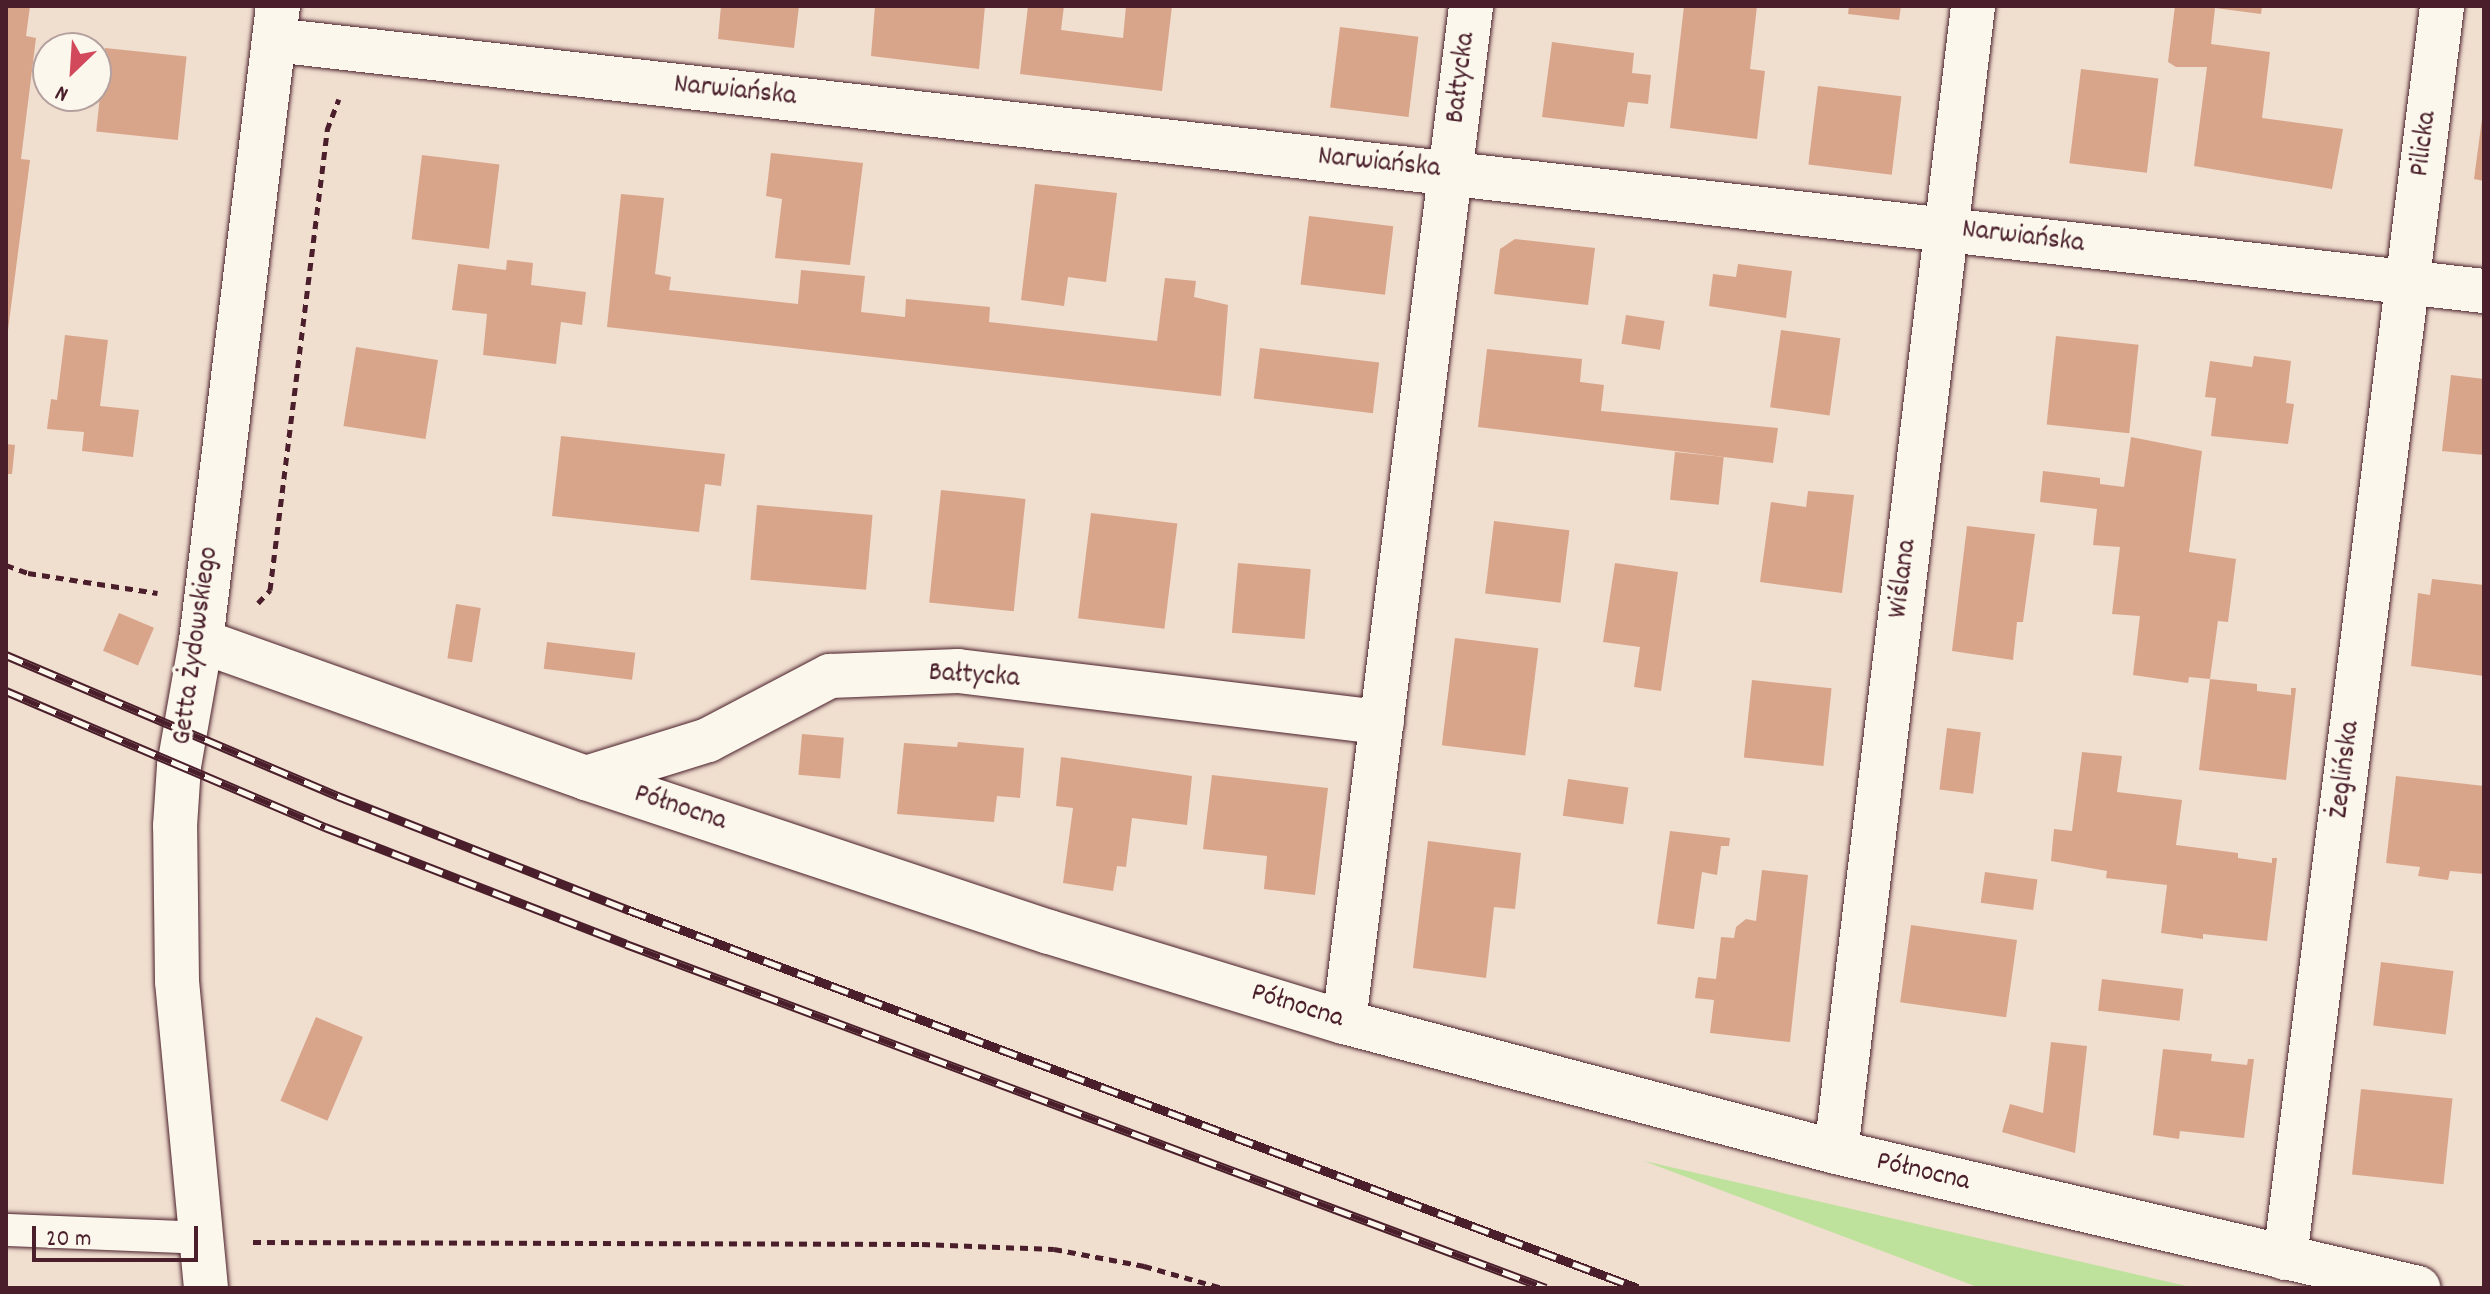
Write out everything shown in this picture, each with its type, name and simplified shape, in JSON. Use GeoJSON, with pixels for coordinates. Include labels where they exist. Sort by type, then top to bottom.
{"type":"FeatureCollection","features":[{"type":"Feature","properties":{"kind":"street","name":"Bałtycka"},"geometry":{"type":"LineString","coordinates":[[1344,1022],[1471,6]]}},
{"type":"Feature","properties":{"kind":"street","name":"Wiślana"},"geometry":{"type":"LineString","coordinates":[[1836,1152],[1973,6]]}},
{"type":"Feature","properties":{"kind":"street","name":"Pilicka"},"geometry":{"type":"LineString","coordinates":[[2407,282],[2442,6]]}},
{"type":"Feature","properties":{"kind":"street","name":"Narwiańska"},"geometry":{"type":"LineString","coordinates":[[276,23],[352,49],[2484,291]]}},
{"type":"Feature","properties":{"kind":"street","name":"Getta Żydowskiego"},"geometry":{"type":"LineString","coordinates":[[206,1288],[177,981],[175,884],[179,766],[203,620],[276,23]]}},
{"type":"Feature","properties":{"kind":"street","name":"Żeglińska"},"geometry":{"type":"LineString","coordinates":[[2285,1258],[2407,282]]}},
{"type":"Feature","properties":{"kind":"street","name":"Północna"},"geometry":{"type":"LineString","coordinates":[[203,620],[586,778],[1049,932],[1344,1022],[1836,1152],[2418,1288]]}},
{"type":"Feature","properties":{"kind":"street","name":"Bałtycka"},"geometry":{"type":"LineString","coordinates":[[586,778],[708,740],[830,676],[958,671],[1382,722]]}},
{"type":"Feature","properties":{"kind":"lane"},"geometry":{"type":"LineString","coordinates":[[6,1230],[203,1238]]}},
{"type":"Feature","properties":{"kind":"path"},"geometry":{"type":"LineString","coordinates":[[6,565],[203,620],[256,605],[270,590],[327,130],[344,87],[352,49]]}},
{"type":"Feature","properties":{"kind":"path"},"geometry":{"type":"LineString","coordinates":[[203,1238],[275,1245],[922,1244],[1054,1249],[1144,1266],[1223,1288]]}},
{"type":"Feature","properties":{"kind":"green space"},"geometry":{"type":"Polygon","coordinates":[[[1644,1161],[2195,1288],[1980,1288],[1644,1161]]]}},
{"type":"Feature","properties":{"kind":"building"},"geometry":{"type":"Polygon","coordinates":[[[6,6],[30,6],[26,36],[32,37],[32,70],[21,159],[30,160],[8,330],[6,6]]]}},
{"type":"Feature","properties":{"kind":"building"},"geometry":{"type":"Polygon","coordinates":[[[721,6],[799,6],[794,48],[718,39],[721,6]]]}},
{"type":"Feature","properties":{"kind":"building"},"geometry":{"type":"Polygon","coordinates":[[[875,6],[985,6],[979,69],[871,56],[875,6]]]}},
{"type":"Feature","properties":{"kind":"building"},"geometry":{"type":"Polygon","coordinates":[[[1028,6],[1064,6],[1061,30],[1123,38],[1126,6],[1172,6],[1162,91],[1020,74],[1028,6]]]}},
{"type":"Feature","properties":{"kind":"building"},"geometry":{"type":"Polygon","coordinates":[[[1684,6],[1757,6],[1750,69],[1765,71],[1757,139],[1670,128],[1684,6]]]}},
{"type":"Feature","properties":{"kind":"building"},"geometry":{"type":"Polygon","coordinates":[[[1849,6],[1901,6],[1899,20],[1848,14],[1849,6]]]}},
{"type":"Feature","properties":{"kind":"building"},"geometry":{"type":"Polygon","coordinates":[[[2175,6],[2262,6],[2261,14],[2215,8],[2211,44],[2270,52],[2262,118],[2343,129],[2332,189],[2194,166],[2207,67],[2176,67],[2168,62],[2175,6]]]}},
{"type":"Feature","properties":{"kind":"building"},"geometry":{"type":"Polygon","coordinates":[[[1340,27],[1418,37],[1409,117],[1330,107],[1340,27]]]}},
{"type":"Feature","properties":{"kind":"building"},"geometry":{"type":"Polygon","coordinates":[[[1552,42],[1634,53],[1632,73],[1651,75],[1648,104],[1628,102],[1624,127],[1542,117],[1552,42]]]}},
{"type":"Feature","properties":{"kind":"building"},"geometry":{"type":"Polygon","coordinates":[[[112,49],[187,57],[178,140],[96,132],[98,112],[112,112],[112,49]]]}},
{"type":"Feature","properties":{"kind":"building"},"geometry":{"type":"Polygon","coordinates":[[[2081,69],[2158,79],[2147,173],[2069,163],[2081,69]]]}},
{"type":"Feature","properties":{"kind":"building"},"geometry":{"type":"Polygon","coordinates":[[[1818,86],[1901,96],[1892,175],[1808,164],[1818,86]]]}},
{"type":"Feature","properties":{"kind":"building"},"geometry":{"type":"Polygon","coordinates":[[[2484,119],[2484,181],[2474,179],[2484,119]]]}},
{"type":"Feature","properties":{"kind":"building"},"geometry":{"type":"Polygon","coordinates":[[[771,153],[863,163],[850,265],[775,258],[782,199],[766,196],[771,153]]]}},
{"type":"Feature","properties":{"kind":"building"},"geometry":{"type":"Polygon","coordinates":[[[422,155],[499,165],[489,249],[412,239],[422,155]]]}},
{"type":"Feature","properties":{"kind":"building"},"geometry":{"type":"Polygon","coordinates":[[[1035,184],[1117,193],[1106,282],[1068,277],[1064,306],[1021,300],[1035,184]]]}},
{"type":"Feature","properties":{"kind":"building"},"geometry":{"type":"Polygon","coordinates":[[[621,194],[664,198],[655,274],[671,277],[669,290],[798,304],[801,270],[865,276],[861,312],[905,317],[906,299],[990,307],[989,322],[1157,341],[1165,278],[1196,281],[1194,297],[1228,305],[1221,396],[607,327],[621,194]]]}},
{"type":"Feature","properties":{"kind":"building"},"geometry":{"type":"Polygon","coordinates":[[[1309,216],[1393,226],[1385,295],[1301,284],[1309,216]]]}},
{"type":"Feature","properties":{"kind":"building"},"geometry":{"type":"Polygon","coordinates":[[[1515,239],[1595,248],[1588,305],[1494,294],[1500,249],[1515,239]]]}},
{"type":"Feature","properties":{"kind":"building"},"geometry":{"type":"Polygon","coordinates":[[[507,260],[533,263],[531,285],[586,292],[582,325],[561,322],[556,364],[483,355],[487,314],[452,310],[458,264],[506,270],[507,260]]]}},
{"type":"Feature","properties":{"kind":"building"},"geometry":{"type":"Polygon","coordinates":[[[1738,264],[1792,271],[1786,318],[1709,306],[1713,274],[1736,277],[1738,264]]]}},
{"type":"Feature","properties":{"kind":"building"},"geometry":{"type":"Polygon","coordinates":[[[1626,315],[1665,321],[1660,350],[1621,344],[1626,315]]]}},
{"type":"Feature","properties":{"kind":"building"},"geometry":{"type":"Polygon","coordinates":[[[1781,330],[1840,338],[1830,416],[1770,407],[1781,330]]]}},
{"type":"Feature","properties":{"kind":"building"},"geometry":{"type":"Polygon","coordinates":[[[65,335],[108,340],[100,406],[139,410],[133,457],[82,451],[84,432],[47,429],[51,399],[57,400],[65,335]]]}},
{"type":"Feature","properties":{"kind":"building"},"geometry":{"type":"Polygon","coordinates":[[[2056,336],[2139,345],[2129,433],[2047,425],[2056,336]]]}},
{"type":"Feature","properties":{"kind":"building"},"geometry":{"type":"Polygon","coordinates":[[[356,347],[438,360],[425,439],[343,426],[356,347]]]}},
{"type":"Feature","properties":{"kind":"building"},"geometry":{"type":"Polygon","coordinates":[[[1260,348],[1379,363],[1373,413],[1254,399],[1260,348]]]}},
{"type":"Feature","properties":{"kind":"building"},"geometry":{"type":"Polygon","coordinates":[[[1487,349],[1582,359],[1580,382],[1604,385],[1601,411],[1778,428],[1773,463],[1478,427],[1487,349]]]}},
{"type":"Feature","properties":{"kind":"building"},"geometry":{"type":"Polygon","coordinates":[[[2254,356],[2291,361],[2286,403],[2294,404],[2288,444],[2211,436],[2216,398],[2205,397],[2210,361],[2252,367],[2254,356]]]}},
{"type":"Feature","properties":{"kind":"building"},"geometry":{"type":"Polygon","coordinates":[[[2451,375],[2484,379],[2484,455],[2442,451],[2451,375]]]}},
{"type":"Feature","properties":{"kind":"building"},"geometry":{"type":"Polygon","coordinates":[[[561,436],[725,454],[721,486],[705,484],[699,532],[552,516],[561,436]]]}},
{"type":"Feature","properties":{"kind":"building"},"geometry":{"type":"Polygon","coordinates":[[[2131,437],[2202,451],[2189,552],[2236,559],[2228,622],[2218,621],[2210,679],[2189,677],[2188,683],[2133,675],[2140,616],[2112,614],[2120,547],[2093,545],[2097,509],[2040,502],[2043,471],[2100,478],[2100,484],[2124,487],[2131,437]]]}},
{"type":"Feature","properties":{"kind":"building"},"geometry":{"type":"Polygon","coordinates":[[[6,444],[15,445],[12,474],[6,474],[6,444]]]}},
{"type":"Feature","properties":{"kind":"building"},"geometry":{"type":"Polygon","coordinates":[[[1675,452],[1724,457],[1719,505],[1670,500],[1675,452]]]}},
{"type":"Feature","properties":{"kind":"building"},"geometry":{"type":"Polygon","coordinates":[[[941,490],[1026,499],[1014,611],[929,602],[941,490]]]}},
{"type":"Feature","properties":{"kind":"building"},"geometry":{"type":"Polygon","coordinates":[[[1808,491],[1854,495],[1842,593],[1760,582],[1771,502],[1806,507],[1808,491]]]}},
{"type":"Feature","properties":{"kind":"building"},"geometry":{"type":"Polygon","coordinates":[[[757,505],[873,515],[866,590],[750,580],[757,505]]]}},
{"type":"Feature","properties":{"kind":"building"},"geometry":{"type":"Polygon","coordinates":[[[1091,513],[1177,524],[1164,629],[1078,618],[1091,513]]]}},
{"type":"Feature","properties":{"kind":"building"},"geometry":{"type":"Polygon","coordinates":[[[1494,521],[1569,530],[1561,603],[1485,593],[1494,521]]]}},
{"type":"Feature","properties":{"kind":"building"},"geometry":{"type":"Polygon","coordinates":[[[1967,526],[2035,534],[2023,622],[2017,622],[2013,660],[1952,651],[1967,526]]]}},
{"type":"Feature","properties":{"kind":"building"},"geometry":{"type":"Polygon","coordinates":[[[1238,563],[1311,569],[1305,639],[1232,633],[1238,563]]]}},
{"type":"Feature","properties":{"kind":"building"},"geometry":{"type":"Polygon","coordinates":[[[1615,563],[1678,572],[1661,691],[1634,687],[1640,647],[1603,642],[1615,563]]]}},
{"type":"Feature","properties":{"kind":"building"},"geometry":{"type":"Polygon","coordinates":[[[2432,579],[2484,585],[2484,676],[2411,666],[2418,593],[2430,595],[2432,579]]]}},
{"type":"Feature","properties":{"kind":"building"},"geometry":{"type":"Polygon","coordinates":[[[456,604],[481,608],[472,662],[447,658],[456,604]]]}},
{"type":"Feature","properties":{"kind":"building"},"geometry":{"type":"Polygon","coordinates":[[[119,613],[154,628],[138,666],[103,651],[119,613]]]}},
{"type":"Feature","properties":{"kind":"building"},"geometry":{"type":"Polygon","coordinates":[[[1455,638],[1538,648],[1525,755],[1442,745],[1455,638]]]}},
{"type":"Feature","properties":{"kind":"building"},"geometry":{"type":"Polygon","coordinates":[[[547,642],[635,653],[632,680],[544,669],[547,642]]]}},
{"type":"Feature","properties":{"kind":"building"},"geometry":{"type":"Polygon","coordinates":[[[2210,679],[2257,684],[2257,691],[2291,695],[2291,688],[2296,688],[2286,780],[2199,770],[2210,679]]]}},
{"type":"Feature","properties":{"kind":"building"},"geometry":{"type":"Polygon","coordinates":[[[1752,680],[1832,688],[1823,766],[1744,758],[1752,680]]]}},
{"type":"Feature","properties":{"kind":"building"},"geometry":{"type":"Polygon","coordinates":[[[1947,728],[1981,732],[1973,794],[1939,790],[1947,728]]]}},
{"type":"Feature","properties":{"kind":"building"},"geometry":{"type":"Polygon","coordinates":[[[802,734],[844,738],[840,779],[798,775],[802,734]]]}},
{"type":"Feature","properties":{"kind":"building"},"geometry":{"type":"Polygon","coordinates":[[[958,742],[1024,748],[1020,798],[997,796],[994,822],[897,814],[904,743],[957,747],[958,742]]]}},
{"type":"Feature","properties":{"kind":"building"},"geometry":{"type":"Polygon","coordinates":[[[2082,752],[2122,756],[2117,792],[2182,800],[2176,845],[2238,853],[2238,858],[2272,863],[2272,858],[2277,858],[2267,941],[2203,934],[2203,939],[2161,933],[2167,885],[2106,878],[2107,871],[2051,861],[2054,829],[2072,831],[2082,752]]]}},
{"type":"Feature","properties":{"kind":"building"},"geometry":{"type":"Polygon","coordinates":[[[1061,757],[1192,776],[1187,825],[1132,818],[1126,867],[1117,866],[1113,891],[1063,883],[1073,808],[1056,806],[1061,757]]]}},
{"type":"Feature","properties":{"kind":"building"},"geometry":{"type":"Polygon","coordinates":[[[1212,775],[1328,788],[1315,895],[1264,889],[1267,856],[1203,849],[1212,775]]]}},
{"type":"Feature","properties":{"kind":"building"},"geometry":{"type":"Polygon","coordinates":[[[2396,776],[2484,786],[2484,874],[2450,871],[2448,880],[2418,876],[2420,867],[2386,863],[2396,776]]]}},
{"type":"Feature","properties":{"kind":"building"},"geometry":{"type":"Polygon","coordinates":[[[1568,779],[1628,787],[1623,824],[1563,816],[1568,779]]]}},
{"type":"Feature","properties":{"kind":"building"},"geometry":{"type":"Polygon","coordinates":[[[1670,831],[1730,838],[1729,846],[1721,846],[1717,875],[1702,872],[1694,929],[1657,924],[1670,831]]]}},
{"type":"Feature","properties":{"kind":"building"},"geometry":{"type":"Polygon","coordinates":[[[1428,841],[1521,853],[1515,909],[1494,907],[1486,978],[1413,968],[1428,841]]]}},
{"type":"Feature","properties":{"kind":"building"},"geometry":{"type":"Polygon","coordinates":[[[1762,870],[1808,875],[1790,1042],[1710,1033],[1714,1000],[1695,998],[1698,977],[1716,979],[1721,937],[1734,938],[1736,927],[1746,919],[1756,921],[1762,870]]]}},
{"type":"Feature","properties":{"kind":"building"},"geometry":{"type":"Polygon","coordinates":[[[1985,872],[2037,879],[2033,910],[1981,903],[1985,872]]]}},
{"type":"Feature","properties":{"kind":"building"},"geometry":{"type":"Polygon","coordinates":[[[1911,925],[2017,940],[2006,1017],[1900,1002],[1911,925]]]}},
{"type":"Feature","properties":{"kind":"building"},"geometry":{"type":"Polygon","coordinates":[[[2381,962],[2453,971],[2446,1034],[2373,1026],[2381,962]]]}},
{"type":"Feature","properties":{"kind":"building"},"geometry":{"type":"Polygon","coordinates":[[[2102,979],[2183,989],[2179,1021],[2098,1011],[2102,979]]]}},
{"type":"Feature","properties":{"kind":"building"},"geometry":{"type":"Polygon","coordinates":[[[316,1017],[363,1037],[327,1121],[280,1101],[316,1017]]]}},
{"type":"Feature","properties":{"kind":"building"},"geometry":{"type":"Polygon","coordinates":[[[2051,1042],[2087,1046],[2075,1153],[2002,1132],[2010,1104],[2043,1113],[2051,1042]]]}},
{"type":"Feature","properties":{"kind":"building"},"geometry":{"type":"Polygon","coordinates":[[[2163,1049],[2212,1054],[2211,1061],[2247,1065],[2248,1059],[2254,1059],[2244,1138],[2180,1131],[2179,1139],[2153,1135],[2163,1049]]]}},
{"type":"Feature","properties":{"kind":"building"},"geometry":{"type":"Polygon","coordinates":[[[2361,1089],[2452,1099],[2444,1184],[2352,1175],[2361,1089]]]}},
{"type":"Feature","properties":{"kind":"railway"},"geometry":{"type":"LineString","coordinates":[[6,655],[338,796],[629,910],[1638,1288]]}},
{"type":"Feature","properties":{"kind":"railway"},"geometry":{"type":"LineString","coordinates":[[6,691],[325,827],[626,944],[1546,1288]]}}]}
